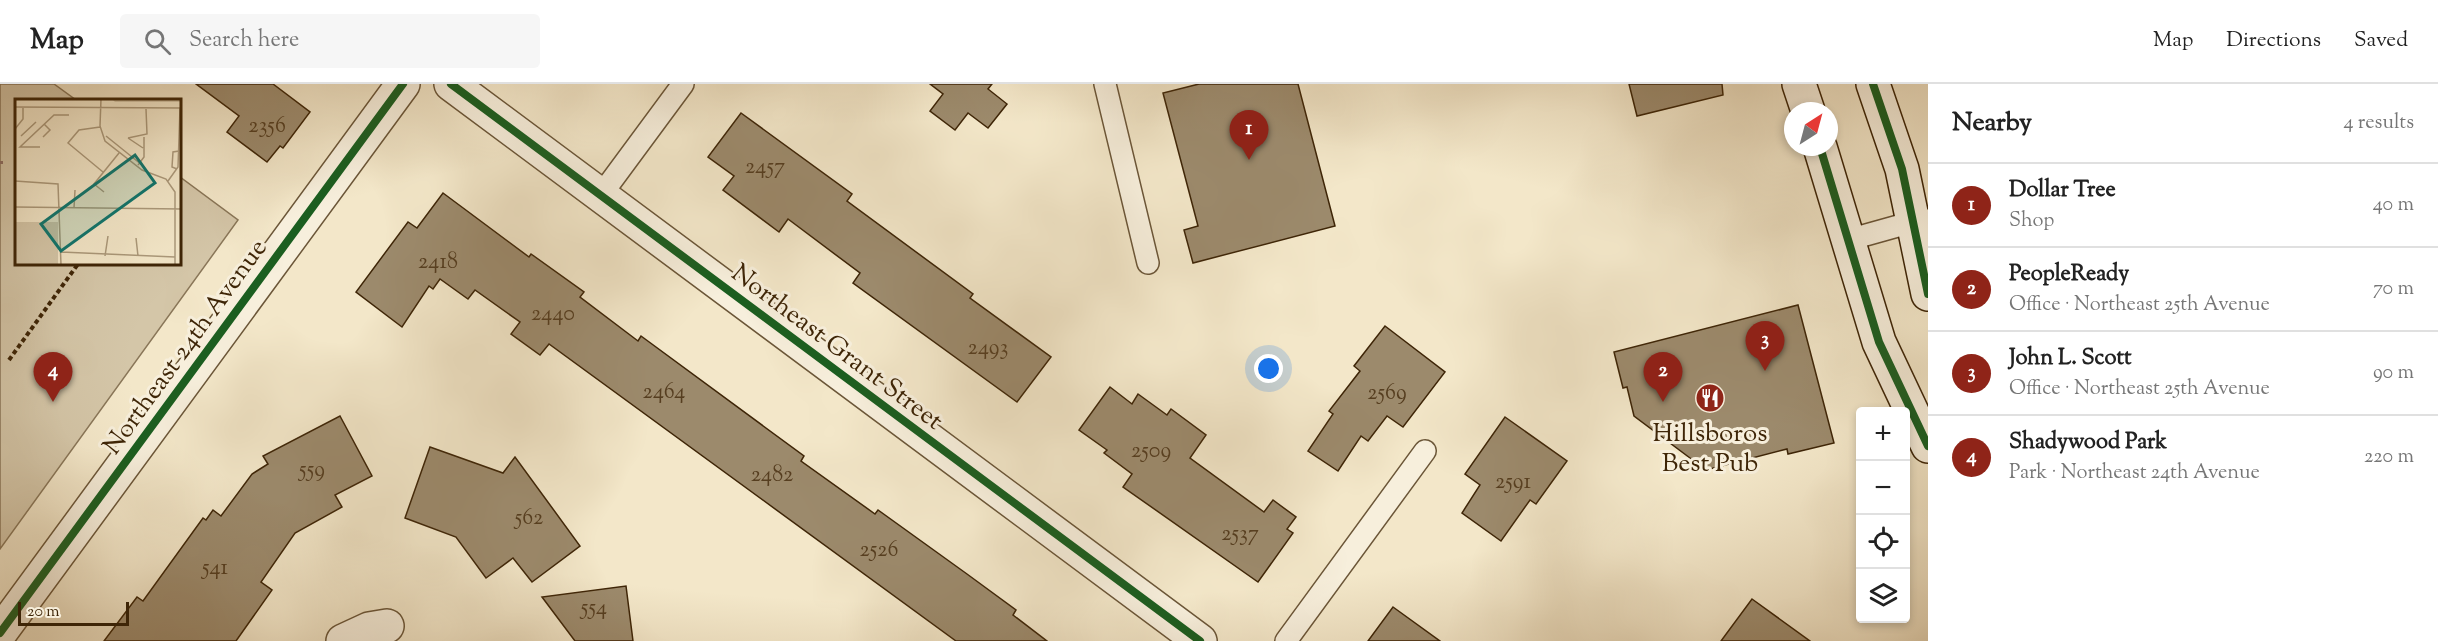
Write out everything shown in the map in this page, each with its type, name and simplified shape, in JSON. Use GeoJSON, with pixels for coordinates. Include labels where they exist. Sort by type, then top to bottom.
{"type":"FeatureCollection","features":[{"type":"Feature","properties":{"kind":"street","name":"Northeast 24th Avenue"},"geometry":{"type":"LineString","coordinates":[[0,633],[403,84]]}},
{"type":"Feature","properties":{"kind":"street","name":"Northeast Grant Street"},"geometry":{"type":"LineString","coordinates":[[451,84],[1200,641]]}},
{"type":"Feature","properties":{"kind":"street"},"geometry":{"type":"LineString","coordinates":[[1799,84],[1805,102]]}},
{"type":"Feature","properties":{"kind":"street"},"geometry":{"type":"LineString","coordinates":[[1873,84],[1920,220],[1928,294]]}},
{"type":"Feature","properties":{"kind":"street"},"geometry":{"type":"LineString","coordinates":[[1823,156],[1879,342],[1928,446]]}},
{"type":"Feature","properties":{"kind":"street"},"geometry":{"type":"LineString","coordinates":[[343,641],[369,629],[387,627]]}},
{"type":"Feature","properties":{"kind":"lane"},"geometry":{"type":"LineString","coordinates":[[601,195],[683,84]]}},
{"type":"Feature","properties":{"kind":"lane"},"geometry":{"type":"LineString","coordinates":[[1105,84],[1148,263]]}},
{"type":"Feature","properties":{"kind":"lane"},"geometry":{"type":"LineString","coordinates":[[1848,240],[1920,220]]}},
{"type":"Feature","properties":{"kind":"lane"},"geometry":{"type":"LineString","coordinates":[[1286,641],[1425,451]]}},
{"type":"Feature","properties":{"kind":"path"},"geometry":{"type":"LineString","coordinates":[[9,360],[77,266]]}},
{"type":"Feature","properties":{"kind":"shaded area"},"geometry":{"type":"Polygon","coordinates":[[[0,84],[54,84],[75,99],[15,99],[15,266],[182,266],[182,178],[238,220],[0,549],[0,84]]]}},
{"type":"Feature","properties":{"kind":"building"},"geometry":{"type":"Polygon","coordinates":[[[196,84],[273,84],[310,112],[283,148],[280,146],[267,162],[227,132],[239,116],[196,84]]]}},
{"type":"Feature","properties":{"kind":"building"},"geometry":{"type":"Polygon","coordinates":[[[930,84],[992,84],[988,89],[1007,104],[988,128],[968,113],[955,130],[930,111],[943,94],[930,84]]]}},
{"type":"Feature","properties":{"kind":"building"},"geometry":{"type":"Polygon","coordinates":[[[1199,84],[1298,84],[1335,226],[1193,263],[1184,230],[1198,226],[1163,93],[1199,84]]]}},
{"type":"Feature","properties":{"kind":"building"},"geometry":{"type":"Polygon","coordinates":[[[1629,84],[1722,84],[1723,95],[1637,116],[1629,84]]]}},
{"type":"Feature","properties":{"kind":"building"},"geometry":{"type":"Polygon","coordinates":[[[741,113],[852,194],[847,201],[973,294],[970,298],[1051,357],[1017,402],[853,283],[860,273],[788,219],[779,232],[723,190],[734,176],[708,157],[741,113]]]}},
{"type":"Feature","properties":{"kind":"building"},"geometry":{"type":"Polygon","coordinates":[[[443,193],[529,257],[531,254],[584,292],[580,297],[638,341],[641,336],[804,456],[801,461],[875,514],[878,510],[1016,610],[1013,615],[1047,641],[956,641],[549,344],[540,355],[511,334],[520,322],[475,290],[468,299],[440,279],[433,289],[429,286],[402,327],[356,292],[408,222],[417,228],[443,193]]]}},
{"type":"Feature","properties":{"kind":"building"},"geometry":{"type":"Polygon","coordinates":[[[1798,305],[1834,443],[1788,454],[1787,449],[1706,470],[1634,416],[1627,387],[1623,388],[1614,352],[1798,305]]]}},
{"type":"Feature","properties":{"kind":"building"},"geometry":{"type":"Polygon","coordinates":[[[1385,326],[1445,372],[1403,427],[1387,416],[1368,441],[1361,436],[1338,471],[1308,451],[1333,414],[1329,411],[1360,371],[1354,366],[1385,326]]]}},
{"type":"Feature","properties":{"kind":"building"},"geometry":{"type":"Polygon","coordinates":[[[1110,387],[1132,404],[1138,394],[1167,415],[1171,409],[1206,435],[1190,458],[1264,512],[1273,500],[1296,517],[1287,529],[1293,533],[1258,582],[1123,487],[1132,474],[1104,453],[1107,450],[1079,430],[1110,387]]]}},
{"type":"Feature","properties":{"kind":"building"},"geometry":{"type":"Polygon","coordinates":[[[340,416],[372,476],[335,495],[342,507],[295,533],[261,582],[272,590],[236,641],[104,641],[137,597],[143,601],[203,518],[206,520],[213,510],[221,516],[252,474],[268,464],[263,456],[340,416]]]}},
{"type":"Feature","properties":{"kind":"building"},"geometry":{"type":"Polygon","coordinates":[[[1505,417],[1567,461],[1536,504],[1530,500],[1501,541],[1462,513],[1480,485],[1465,474],[1505,417]]]}},
{"type":"Feature","properties":{"kind":"building"},"geometry":{"type":"Polygon","coordinates":[[[430,447],[503,473],[515,457],[580,546],[532,582],[513,558],[486,578],[456,537],[405,518],[430,447]]]}},
{"type":"Feature","properties":{"kind":"building"},"geometry":{"type":"Polygon","coordinates":[[[626,586],[633,641],[575,641],[542,597],[626,586]]]}},
{"type":"Feature","properties":{"kind":"building"},"geometry":{"type":"Polygon","coordinates":[[[1752,599],[1810,641],[1721,641],[1752,599]]]}},
{"type":"Feature","properties":{"kind":"building"},"geometry":{"type":"Polygon","coordinates":[[[1393,607],[1440,641],[1368,641],[1393,607]]]}},
{"type":"Feature","properties":{"kind":"cycle path"},"geometry":{"type":"LineString","coordinates":[[0,633],[403,84]]}},
{"type":"Feature","properties":{"kind":"cycle path"},"geometry":{"type":"LineString","coordinates":[[451,84],[1200,641]]}},
{"type":"Feature","properties":{"kind":"cycle path"},"geometry":{"type":"LineString","coordinates":[[1873,84],[1902,169],[1928,294]]}},
{"type":"Feature","properties":{"kind":"cycle path"},"geometry":{"type":"LineString","coordinates":[[1823,156],[1879,342],[1928,446]]}},
{"type":"Feature","properties":{"kind":"place","name":"Dollar Tree"},"geometry":{"type":"Point","coordinates":[1249,160]}},
{"type":"Feature","properties":{"kind":"place","name":"John L. Scott"},"geometry":{"type":"Point","coordinates":[1765,371]}},
{"type":"Feature","properties":{"kind":"place","name":"Hillsboros Best Pub"},"geometry":{"type":"Point","coordinates":[1710,398]}},
{"type":"Feature","properties":{"kind":"place","name":"Shadywood Park"},"geometry":{"type":"Point","coordinates":[53,402]}},
{"type":"Feature","properties":{"kind":"place","name":"PeopleReady"},"geometry":{"type":"Point","coordinates":[1663,402]}}]}
